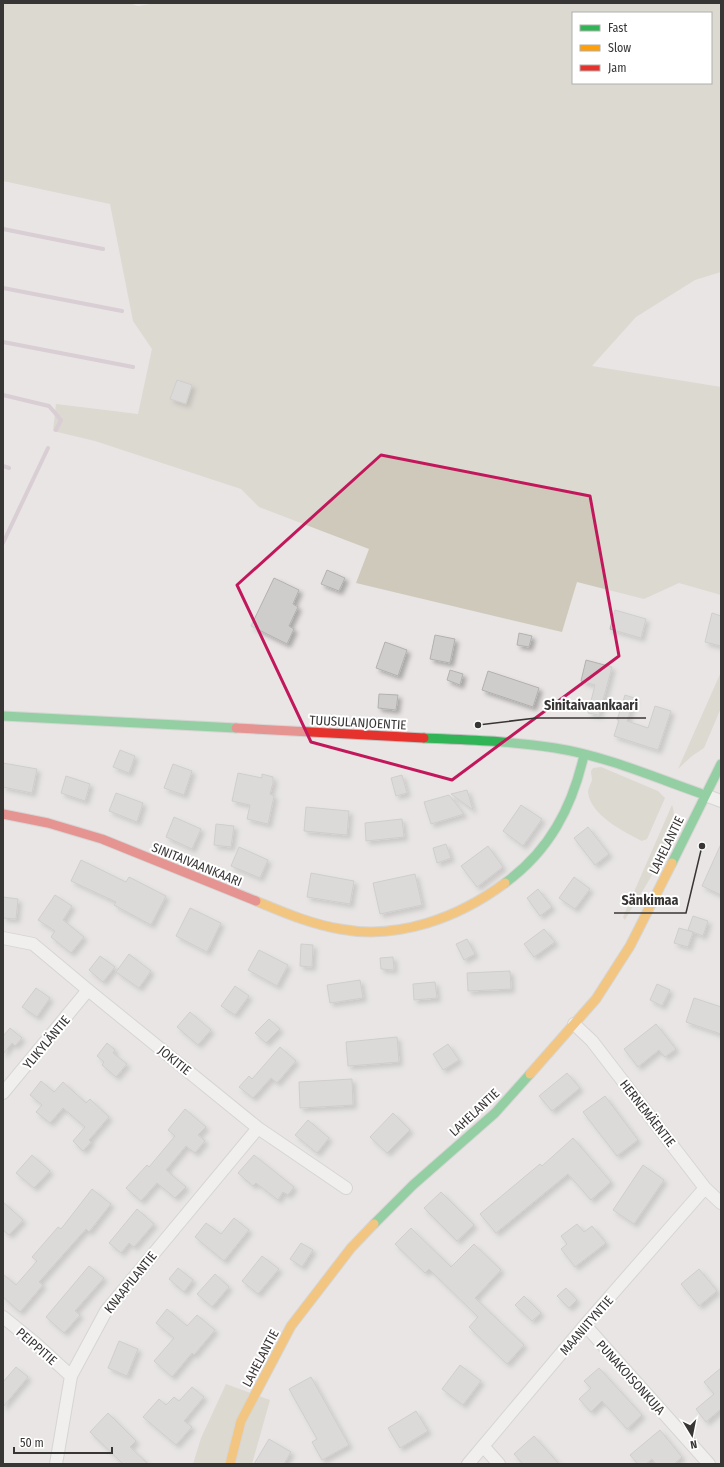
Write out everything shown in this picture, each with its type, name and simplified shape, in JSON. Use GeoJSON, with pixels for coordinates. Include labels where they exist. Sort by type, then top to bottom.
{"type":"FeatureCollection","features":[{"type":"Feature","properties":{"kind":"street","name":"TUUSULANJOENTIE"},"geometry":{"type":"LineString","coordinates":[[3,716],[518,743],[556,748],[584,754],[648,774],[705,795]]}},
{"type":"Feature","properties":{"kind":"street","name":"SINITAIVAANKAARI"},"geometry":{"type":"LineString","coordinates":[[3,814],[48,823],[102,839],[298,918],[328,928],[363,932],[398,930],[439,920],[467,908],[500,888],[531,861],[549,838],[565,812],[580,774],[584,754]]}},
{"type":"Feature","properties":{"kind":"street","name":"LAHELANTIE"},"geometry":{"type":"LineString","coordinates":[[230,1464],[241,1421],[291,1326],[351,1248],[413,1185],[496,1113],[596,999],[630,946],[721,764]]}},
{"type":"Feature","properties":{"kind":"street"},"geometry":{"type":"LineString","coordinates":[[705,795],[721,801]]}},
{"type":"Feature","properties":{"kind":"street","name":"JOKITIE"},"geometry":{"type":"LineString","coordinates":[[3,938],[33,944],[258,1128],[346,1188]]}},
{"type":"Feature","properties":{"kind":"street","name":"YLIKYLÄNTIE"},"geometry":{"type":"LineString","coordinates":[[3,1093],[88,990]]}},
{"type":"Feature","properties":{"kind":"street","name":"HERNEMÄENTIE"},"geometry":{"type":"LineString","coordinates":[[574,1024],[592,1041],[705,1188],[721,1203]]}},
{"type":"Feature","properties":{"kind":"street","name":"KNAAPILANTIE"},"geometry":{"type":"LineString","coordinates":[[56,1464],[71,1376],[106,1311],[258,1128]]}},
{"type":"Feature","properties":{"kind":"street","name":"MAANIITYNTIE"},"geometry":{"type":"LineString","coordinates":[[468,1464],[585,1325],[705,1188]]}},
{"type":"Feature","properties":{"kind":"street","name":"PEIPPITIE"},"geometry":{"type":"LineString","coordinates":[[3,1317],[35,1343],[71,1376]]}},
{"type":"Feature","properties":{"kind":"street","name":"PUNAKOISONKUJA"},"geometry":{"type":"LineString","coordinates":[[585,1325],[709,1464]]}},
{"type":"Feature","properties":{"kind":"street"},"geometry":{"type":"LineString","coordinates":[[483,1446],[499,1464]]}},
{"type":"Feature","properties":{"kind":"highlighted area"},"geometry":{"type":"Polygon","coordinates":[[[381,455],[590,496],[619,656],[452,780],[311,742],[237,585],[381,455]]]}},
{"type":"Feature","properties":{"kind":"shaded area"},"geometry":{"type":"Polygon","coordinates":[[[3,3],[129,3],[138,6],[157,3],[721,3],[721,272],[695,280],[636,317],[592,366],[721,387],[721,595],[679,583],[644,599],[577,582],[562,632],[356,583],[369,549],[259,507],[241,489],[95,441],[53,431],[56,404],[138,414],[152,349],[133,321],[110,204],[3,181],[3,3]]]}},
{"type":"Feature","properties":{"kind":"shaded area"},"geometry":{"type":"Polygon","coordinates":[[[721,672],[721,708],[704,748],[692,756],[678,769],[721,672]]]}},
{"type":"Feature","properties":{"kind":"shaded area"},"geometry":{"type":"Polygon","coordinates":[[[601,767],[658,791],[665,798],[647,839],[642,841],[626,833],[609,822],[595,808],[590,800],[588,789],[592,780],[591,771],[593,768],[601,767]]]}},
{"type":"Feature","properties":{"kind":"shaded area"},"geometry":{"type":"Polygon","coordinates":[[[672,805],[674,817],[672,832],[666,848],[625,920],[623,917],[672,805]]]}},
{"type":"Feature","properties":{"kind":"shaded area"},"geometry":{"type":"Polygon","coordinates":[[[226,1384],[270,1400],[252,1464],[193,1464],[201,1438],[226,1384]]]}},
{"type":"Feature","properties":{"kind":"building"},"geometry":{"type":"Polygon","coordinates":[[[177,380],[192,385],[186,404],[170,399],[177,380]]]}},
{"type":"Feature","properties":{"kind":"building"},"geometry":{"type":"Polygon","coordinates":[[[327,570],[345,578],[339,591],[321,584],[327,570]]]}},
{"type":"Feature","properties":{"kind":"building"},"geometry":{"type":"Polygon","coordinates":[[[274,578],[299,590],[293,604],[298,607],[289,626],[294,629],[287,644],[251,626],[274,578]]]}},
{"type":"Feature","properties":{"kind":"building"},"geometry":{"type":"Polygon","coordinates":[[[615,610],[646,619],[641,638],[610,629],[615,610]]]}},
{"type":"Feature","properties":{"kind":"building"},"geometry":{"type":"Polygon","coordinates":[[[712,613],[721,616],[721,646],[705,642],[712,613]]]}},
{"type":"Feature","properties":{"kind":"building"},"geometry":{"type":"Polygon","coordinates":[[[519,633],[532,636],[529,647],[517,645],[519,633]]]}},
{"type":"Feature","properties":{"kind":"building"},"geometry":{"type":"Polygon","coordinates":[[[435,635],[455,639],[450,663],[430,659],[435,635]]]}},
{"type":"Feature","properties":{"kind":"building"},"geometry":{"type":"Polygon","coordinates":[[[385,642],[407,650],[398,676],[376,668],[385,642]]]}},
{"type":"Feature","properties":{"kind":"building"},"geometry":{"type":"Polygon","coordinates":[[[586,660],[612,667],[599,715],[588,713],[595,685],[581,681],[586,660]]]}},
{"type":"Feature","properties":{"kind":"building"},"geometry":{"type":"Polygon","coordinates":[[[450,670],[463,674],[460,685],[447,680],[450,670]]]}},
{"type":"Feature","properties":{"kind":"building"},"geometry":{"type":"Polygon","coordinates":[[[488,671],[539,688],[533,707],[482,690],[488,671]]]}},
{"type":"Feature","properties":{"kind":"building"},"geometry":{"type":"Polygon","coordinates":[[[379,694],[398,695],[396,710],[378,708],[379,694]]]}},
{"type":"Feature","properties":{"kind":"building"},"geometry":{"type":"Polygon","coordinates":[[[625,695],[634,698],[627,721],[648,728],[655,706],[671,711],[658,750],[614,736],[619,720],[617,720],[625,695]]]}},
{"type":"Feature","properties":{"kind":"building"},"geometry":{"type":"Polygon","coordinates":[[[120,750],[135,756],[129,773],[113,767],[120,750]]]}},
{"type":"Feature","properties":{"kind":"building"},"geometry":{"type":"Polygon","coordinates":[[[3,763],[37,769],[32,793],[3,787],[3,763]]]}},
{"type":"Feature","properties":{"kind":"building"},"geometry":{"type":"Polygon","coordinates":[[[173,764],[192,771],[184,795],[164,788],[173,764]]]}},
{"type":"Feature","properties":{"kind":"building"},"geometry":{"type":"Polygon","coordinates":[[[238,773],[262,778],[262,774],[273,777],[270,794],[274,796],[268,824],[247,819],[250,805],[232,801],[238,773]]]}},
{"type":"Feature","properties":{"kind":"building"},"geometry":{"type":"Polygon","coordinates":[[[402,775],[407,793],[396,796],[391,778],[402,775]]]}},
{"type":"Feature","properties":{"kind":"building"},"geometry":{"type":"Polygon","coordinates":[[[66,776],[90,784],[85,801],[61,793],[66,776]]]}},
{"type":"Feature","properties":{"kind":"building"},"geometry":{"type":"Polygon","coordinates":[[[467,790],[473,810],[451,794],[467,790]]]}},
{"type":"Feature","properties":{"kind":"building"},"geometry":{"type":"Polygon","coordinates":[[[116,793],[143,803],[137,822],[109,811],[116,793]]]}},
{"type":"Feature","properties":{"kind":"building"},"geometry":{"type":"Polygon","coordinates":[[[449,795],[464,814],[431,824],[424,802],[449,795]]]}},
{"type":"Feature","properties":{"kind":"building"},"geometry":{"type":"Polygon","coordinates":[[[521,805],[542,819],[523,846],[503,831],[521,805]]]}},
{"type":"Feature","properties":{"kind":"building"},"geometry":{"type":"Polygon","coordinates":[[[306,807],[349,811],[347,835],[304,831],[306,807]]]}},
{"type":"Feature","properties":{"kind":"building"},"geometry":{"type":"Polygon","coordinates":[[[174,817],[201,829],[192,849],[166,837],[174,817]]]}},
{"type":"Feature","properties":{"kind":"building"},"geometry":{"type":"Polygon","coordinates":[[[402,819],[404,837],[366,841],[365,823],[402,819]]]}},
{"type":"Feature","properties":{"kind":"building"},"geometry":{"type":"Polygon","coordinates":[[[216,824],[234,826],[231,847],[214,845],[216,824]]]}},
{"type":"Feature","properties":{"kind":"building"},"geometry":{"type":"Polygon","coordinates":[[[588,827],[609,854],[595,865],[574,838],[588,827]]]}},
{"type":"Feature","properties":{"kind":"building"},"geometry":{"type":"Polygon","coordinates":[[[446,844],[451,858],[437,863],[433,848],[446,844]]]}},
{"type":"Feature","properties":{"kind":"building"},"geometry":{"type":"Polygon","coordinates":[[[721,844],[721,895],[702,886],[721,844]]]}},
{"type":"Feature","properties":{"kind":"building"},"geometry":{"type":"Polygon","coordinates":[[[488,846],[503,867],[477,887],[461,866],[488,846]]]}},
{"type":"Feature","properties":{"kind":"building"},"geometry":{"type":"Polygon","coordinates":[[[239,847],[268,860],[260,878],[231,866],[239,847]]]}},
{"type":"Feature","properties":{"kind":"building"},"geometry":{"type":"Polygon","coordinates":[[[81,860],[126,882],[129,877],[166,896],[151,925],[114,905],[116,902],[71,881],[81,860]]]}},
{"type":"Feature","properties":{"kind":"building"},"geometry":{"type":"Polygon","coordinates":[[[311,873],[354,881],[350,904],[307,897],[311,873]]]}},
{"type":"Feature","properties":{"kind":"building"},"geometry":{"type":"Polygon","coordinates":[[[415,874],[422,905],[380,914],[373,883],[415,874]]]}},
{"type":"Feature","properties":{"kind":"building"},"geometry":{"type":"Polygon","coordinates":[[[574,877],[590,889],[575,909],[559,898],[574,877]]]}},
{"type":"Feature","properties":{"kind":"building"},"geometry":{"type":"Polygon","coordinates":[[[538,889],[552,907],[540,916],[527,898],[538,889]]]}},
{"type":"Feature","properties":{"kind":"building"},"geometry":{"type":"Polygon","coordinates":[[[55,895],[72,906],[63,920],[84,937],[71,953],[51,937],[55,931],[38,920],[55,895]]]}},
{"type":"Feature","properties":{"kind":"building"},"geometry":{"type":"Polygon","coordinates":[[[3,897],[18,899],[16,919],[3,918],[3,897]]]}},
{"type":"Feature","properties":{"kind":"building"},"geometry":{"type":"Polygon","coordinates":[[[190,908],[221,923],[207,952],[176,936],[190,908]]]}},
{"type":"Feature","properties":{"kind":"building"},"geometry":{"type":"Polygon","coordinates":[[[693,916],[708,921],[703,936],[688,930],[693,916]]]}},
{"type":"Feature","properties":{"kind":"building"},"geometry":{"type":"Polygon","coordinates":[[[679,928],[693,932],[688,947],[674,943],[679,928]]]}},
{"type":"Feature","properties":{"kind":"building"},"geometry":{"type":"Polygon","coordinates":[[[544,929],[555,942],[534,957],[524,944],[544,929]]]}},
{"type":"Feature","properties":{"kind":"building"},"geometry":{"type":"Polygon","coordinates":[[[467,939],[475,954],[464,960],[456,944],[467,939]]]}},
{"type":"Feature","properties":{"kind":"building"},"geometry":{"type":"Polygon","coordinates":[[[301,944],[313,945],[312,967],[300,966],[301,944]]]}},
{"type":"Feature","properties":{"kind":"building"},"geometry":{"type":"Polygon","coordinates":[[[259,950],[288,965],[277,986],[248,970],[259,950]]]}},
{"type":"Feature","properties":{"kind":"building"},"geometry":{"type":"Polygon","coordinates":[[[129,954],[151,971],[139,988],[116,972],[129,954]]]}},
{"type":"Feature","properties":{"kind":"building"},"geometry":{"type":"Polygon","coordinates":[[[100,956],[115,967],[103,982],[89,970],[100,956]]]}},
{"type":"Feature","properties":{"kind":"building"},"geometry":{"type":"Polygon","coordinates":[[[393,957],[394,970],[381,969],[380,958],[393,957]]]}},
{"type":"Feature","properties":{"kind":"building"},"geometry":{"type":"Polygon","coordinates":[[[510,971],[511,989],[468,991],[467,973],[510,971]]]}},
{"type":"Feature","properties":{"kind":"building"},"geometry":{"type":"Polygon","coordinates":[[[360,980],[363,998],[330,1003],[327,985],[360,980]]]}},
{"type":"Feature","properties":{"kind":"building"},"geometry":{"type":"Polygon","coordinates":[[[435,982],[437,998],[414,1000],[413,984],[435,982]]]}},
{"type":"Feature","properties":{"kind":"building"},"geometry":{"type":"Polygon","coordinates":[[[657,984],[670,990],[662,1006],[650,1000],[657,984]]]}},
{"type":"Feature","properties":{"kind":"building"},"geometry":{"type":"Polygon","coordinates":[[[235,986],[249,996],[235,1015],[221,1006],[235,986]]]}},
{"type":"Feature","properties":{"kind":"building"},"geometry":{"type":"Polygon","coordinates":[[[36,988],[50,998],[37,1017],[22,1007],[36,988]]]}},
{"type":"Feature","properties":{"kind":"building"},"geometry":{"type":"Polygon","coordinates":[[[694,998],[721,1007],[721,1034],[686,1022],[694,998]]]}},
{"type":"Feature","properties":{"kind":"building"},"geometry":{"type":"Polygon","coordinates":[[[190,1012],[211,1030],[198,1045],[177,1027],[190,1012]]]}},
{"type":"Feature","properties":{"kind":"building"},"geometry":{"type":"Polygon","coordinates":[[[269,1019],[280,1029],[266,1043],[255,1033],[269,1019]]]}},
{"type":"Feature","properties":{"kind":"building"},"geometry":{"type":"Polygon","coordinates":[[[656,1024],[676,1049],[665,1057],[659,1050],[638,1067],[624,1049],[656,1024]]]}},
{"type":"Feature","properties":{"kind":"building"},"geometry":{"type":"Polygon","coordinates":[[[10,1028],[22,1038],[15,1046],[12,1043],[3,1054],[3,1036],[10,1028]]]}},
{"type":"Feature","properties":{"kind":"building"},"geometry":{"type":"Polygon","coordinates":[[[397,1037],[399,1062],[348,1066],[346,1042],[397,1037]]]}},
{"type":"Feature","properties":{"kind":"building"},"geometry":{"type":"Polygon","coordinates":[[[107,1043],[115,1050],[113,1053],[127,1064],[116,1077],[102,1065],[104,1062],[97,1056],[107,1043]]]}},
{"type":"Feature","properties":{"kind":"building"},"geometry":{"type":"Polygon","coordinates":[[[448,1044],[459,1060],[443,1070],[433,1054],[448,1044]]]}},
{"type":"Feature","properties":{"kind":"building"},"geometry":{"type":"Polygon","coordinates":[[[280,1047],[296,1061],[277,1083],[271,1078],[253,1098],[239,1087],[249,1076],[252,1079],[280,1047]]]}},
{"type":"Feature","properties":{"kind":"building"},"geometry":{"type":"Polygon","coordinates":[[[567,1073],[580,1088],[552,1111],[539,1096],[567,1073]]]}},
{"type":"Feature","properties":{"kind":"building"},"geometry":{"type":"Polygon","coordinates":[[[352,1079],[353,1105],[300,1108],[299,1082],[352,1079]]]}},
{"type":"Feature","properties":{"kind":"building"},"geometry":{"type":"Polygon","coordinates":[[[41,1081],[54,1092],[63,1082],[86,1103],[90,1099],[109,1117],[89,1140],[91,1142],[83,1151],[73,1141],[85,1127],[63,1108],[50,1123],[36,1112],[42,1105],[30,1095],[41,1081]]]}},
{"type":"Feature","properties":{"kind":"building"},"geometry":{"type":"Polygon","coordinates":[[[605,1096],[638,1140],[617,1156],[583,1112],[605,1096]]]}},
{"type":"Feature","properties":{"kind":"building"},"geometry":{"type":"Polygon","coordinates":[[[185,1109],[206,1127],[198,1135],[205,1141],[195,1153],[186,1146],[166,1170],[186,1187],[175,1198],[157,1183],[141,1201],[126,1188],[147,1165],[149,1167],[175,1136],[168,1130],[185,1109]]]}},
{"type":"Feature","properties":{"kind":"building"},"geometry":{"type":"Polygon","coordinates":[[[393,1113],[410,1130],[387,1153],[370,1137],[393,1113]]]}},
{"type":"Feature","properties":{"kind":"building"},"geometry":{"type":"Polygon","coordinates":[[[308,1120],[329,1138],[317,1153],[295,1135],[308,1120]]]}},
{"type":"Feature","properties":{"kind":"building"},"geometry":{"type":"Polygon","coordinates":[[[573,1138],[611,1182],[591,1200],[568,1174],[496,1233],[480,1214],[540,1164],[542,1166],[573,1138]]]}},
{"type":"Feature","properties":{"kind":"building"},"geometry":{"type":"Polygon","coordinates":[[[32,1155],[50,1171],[34,1188],[16,1173],[32,1155]]]}},
{"type":"Feature","properties":{"kind":"building"},"geometry":{"type":"Polygon","coordinates":[[[254,1155],[294,1187],[288,1195],[283,1192],[278,1200],[256,1183],[253,1186],[238,1173],[254,1155]]]}},
{"type":"Feature","properties":{"kind":"building"},"geometry":{"type":"Polygon","coordinates":[[[643,1165],[664,1180],[634,1224],[613,1210],[643,1165]]]}},
{"type":"Feature","properties":{"kind":"building"},"geometry":{"type":"Polygon","coordinates":[[[92,1189],[111,1204],[89,1232],[86,1229],[39,1282],[43,1285],[20,1312],[3,1297],[3,1274],[16,1285],[37,1261],[32,1257],[58,1227],[61,1229],[92,1189]]]}},
{"type":"Feature","properties":{"kind":"building"},"geometry":{"type":"Polygon","coordinates":[[[441,1192],[474,1225],[457,1241],[424,1208],[441,1192]]]}},
{"type":"Feature","properties":{"kind":"building"},"geometry":{"type":"Polygon","coordinates":[[[3,1202],[23,1220],[9,1235],[3,1230],[3,1202]]]}},
{"type":"Feature","properties":{"kind":"building"},"geometry":{"type":"Polygon","coordinates":[[[137,1209],[154,1224],[134,1247],[129,1243],[121,1253],[109,1243],[137,1209]]]}},
{"type":"Feature","properties":{"kind":"building"},"geometry":{"type":"Polygon","coordinates":[[[234,1218],[249,1230],[224,1261],[195,1237],[206,1223],[221,1234],[234,1218]]]}},
{"type":"Feature","properties":{"kind":"building"},"geometry":{"type":"Polygon","coordinates":[[[577,1224],[584,1232],[592,1226],[606,1243],[575,1267],[561,1249],[567,1244],[561,1236],[577,1224]]]}},
{"type":"Feature","properties":{"kind":"building"},"geometry":{"type":"Polygon","coordinates":[[[411,1228],[451,1267],[474,1244],[501,1270],[475,1298],[524,1345],[507,1364],[469,1327],[478,1317],[429,1269],[425,1273],[395,1244],[411,1228]]]}},
{"type":"Feature","properties":{"kind":"building"},"geometry":{"type":"Polygon","coordinates":[[[301,1243],[313,1250],[302,1267],[290,1259],[301,1243]]]}},
{"type":"Feature","properties":{"kind":"building"},"geometry":{"type":"Polygon","coordinates":[[[262,1256],[279,1269],[258,1294],[242,1281],[262,1256]]]}},
{"type":"Feature","properties":{"kind":"building"},"geometry":{"type":"Polygon","coordinates":[[[89,1266],[104,1278],[75,1311],[80,1315],[64,1333],[46,1317],[89,1266]]]}},
{"type":"Feature","properties":{"kind":"building"},"geometry":{"type":"Polygon","coordinates":[[[178,1268],[193,1280],[184,1292],[169,1279],[178,1268]]]}},
{"type":"Feature","properties":{"kind":"building"},"geometry":{"type":"Polygon","coordinates":[[[699,1269],[717,1291],[699,1306],[681,1284],[699,1269]]]}},
{"type":"Feature","properties":{"kind":"building"},"geometry":{"type":"Polygon","coordinates":[[[215,1274],[229,1287],[212,1307],[197,1294],[215,1274]]]}},
{"type":"Feature","properties":{"kind":"building"},"geometry":{"type":"Polygon","coordinates":[[[566,1288],[577,1300],[569,1308],[557,1296],[566,1288]]]}},
{"type":"Feature","properties":{"kind":"building"},"geometry":{"type":"Polygon","coordinates":[[[524,1296],[541,1313],[532,1321],[515,1305],[524,1296]]]}},
{"type":"Feature","properties":{"kind":"building"},"geometry":{"type":"Polygon","coordinates":[[[167,1309],[187,1326],[197,1315],[215,1330],[194,1355],[192,1353],[172,1377],[154,1361],[174,1338],[156,1323],[167,1309]]]}},
{"type":"Feature","properties":{"kind":"building"},"geometry":{"type":"Polygon","coordinates":[[[119,1341],[138,1349],[127,1376],[108,1368],[119,1341]]]}},
{"type":"Feature","properties":{"kind":"building"},"geometry":{"type":"Polygon","coordinates":[[[460,1365],[481,1381],[463,1405],[442,1389],[460,1365]]]}},
{"type":"Feature","properties":{"kind":"building"},"geometry":{"type":"Polygon","coordinates":[[[16,1367],[28,1377],[3,1407],[3,1382],[16,1367]]]}},
{"type":"Feature","properties":{"kind":"building"},"geometry":{"type":"Polygon","coordinates":[[[599,1368],[642,1415],[627,1429],[602,1401],[591,1412],[579,1399],[591,1388],[584,1381],[599,1368]]]}},
{"type":"Feature","properties":{"kind":"building"},"geometry":{"type":"Polygon","coordinates":[[[721,1368],[721,1409],[706,1422],[696,1409],[714,1394],[704,1382],[721,1368]]]}},
{"type":"Feature","properties":{"kind":"building"},"geometry":{"type":"Polygon","coordinates":[[[311,1377],[349,1445],[322,1460],[312,1442],[317,1439],[289,1389],[311,1377]]]}},
{"type":"Feature","properties":{"kind":"building"},"geometry":{"type":"Polygon","coordinates":[[[192,1387],[204,1397],[184,1421],[192,1427],[176,1445],[143,1417],[159,1399],[166,1405],[174,1397],[179,1401],[192,1387]]]}},
{"type":"Feature","properties":{"kind":"building"},"geometry":{"type":"Polygon","coordinates":[[[416,1411],[428,1431],[400,1448],[388,1428],[416,1411]]]}},
{"type":"Feature","properties":{"kind":"building"},"geometry":{"type":"Polygon","coordinates":[[[108,1413],[136,1441],[130,1447],[148,1464],[123,1464],[90,1432],[108,1413]]]}},
{"type":"Feature","properties":{"kind":"building"},"geometry":{"type":"Polygon","coordinates":[[[660,1430],[682,1457],[674,1464],[656,1464],[652,1459],[646,1464],[638,1464],[630,1455],[660,1430]]]}},
{"type":"Feature","properties":{"kind":"building"},"geometry":{"type":"Polygon","coordinates":[[[534,1436],[559,1464],[523,1464],[514,1454],[534,1436]]]}},
{"type":"Feature","properties":{"kind":"building"},"geometry":{"type":"Polygon","coordinates":[[[269,1439],[291,1452],[284,1464],[254,1464],[269,1439]]]}},
{"type":"Feature","properties":{"kind":"waterway"},"geometry":{"type":"LineString","coordinates":[[3,229],[103,249]]}},
{"type":"Feature","properties":{"kind":"waterway"},"geometry":{"type":"LineString","coordinates":[[3,288],[122,311]]}},
{"type":"Feature","properties":{"kind":"waterway"},"geometry":{"type":"LineString","coordinates":[[3,342],[133,367]]}},
{"type":"Feature","properties":{"kind":"waterway"},"geometry":{"type":"LineString","coordinates":[[3,395],[49,406],[61,420],[56,430]]}},
{"type":"Feature","properties":{"kind":"waterway"},"geometry":{"type":"LineString","coordinates":[[3,543],[48,448]]}},
{"type":"Feature","properties":{"kind":"waterway"},"geometry":{"type":"LineString","coordinates":[[3,466],[9,468]]}},
{"type":"Feature","properties":{"kind":"traffic: fast"},"geometry":{"type":"LineString","coordinates":[[3,716],[236,728]]}},
{"type":"Feature","properties":{"kind":"traffic: fast"},"geometry":{"type":"LineString","coordinates":[[424,738],[490,741],[555,748],[593,756],[705,795]]}},
{"type":"Feature","properties":{"kind":"traffic: fast"},"geometry":{"type":"LineString","coordinates":[[505,883],[534,857],[556,827],[573,793],[584,755]]}},
{"type":"Feature","properties":{"kind":"traffic: fast"},"geometry":{"type":"LineString","coordinates":[[672,863],[721,764]]}},
{"type":"Feature","properties":{"kind":"traffic: fast"},"geometry":{"type":"LineString","coordinates":[[374,1224],[413,1185],[495,1113],[530,1074]]}},
{"type":"Feature","properties":{"kind":"traffic: slow"},"geometry":{"type":"LineString","coordinates":[[530,1074],[596,999],[630,946],[672,863]]}},
{"type":"Feature","properties":{"kind":"traffic: slow"},"geometry":{"type":"LineString","coordinates":[[256,901],[297,917],[329,927],[362,932],[384,931],[405,929],[447,916],[468,906],[505,883]]}},
{"type":"Feature","properties":{"kind":"traffic: slow"},"geometry":{"type":"LineString","coordinates":[[230,1464],[241,1421],[291,1326],[351,1248],[374,1224]]}},
{"type":"Feature","properties":{"kind":"traffic: jam"},"geometry":{"type":"LineString","coordinates":[[236,728],[424,738]]}},
{"type":"Feature","properties":{"kind":"traffic: jam"},"geometry":{"type":"LineString","coordinates":[[3,814],[48,823],[102,839],[256,901]]}},
{"type":"Feature","properties":{"kind":"place","name":"Sinitaivaankaari"},"geometry":{"type":"Point","coordinates":[478,725]}},
{"type":"Feature","properties":{"kind":"place","name":"Sänkimaa"},"geometry":{"type":"Point","coordinates":[702,846]}}]}
